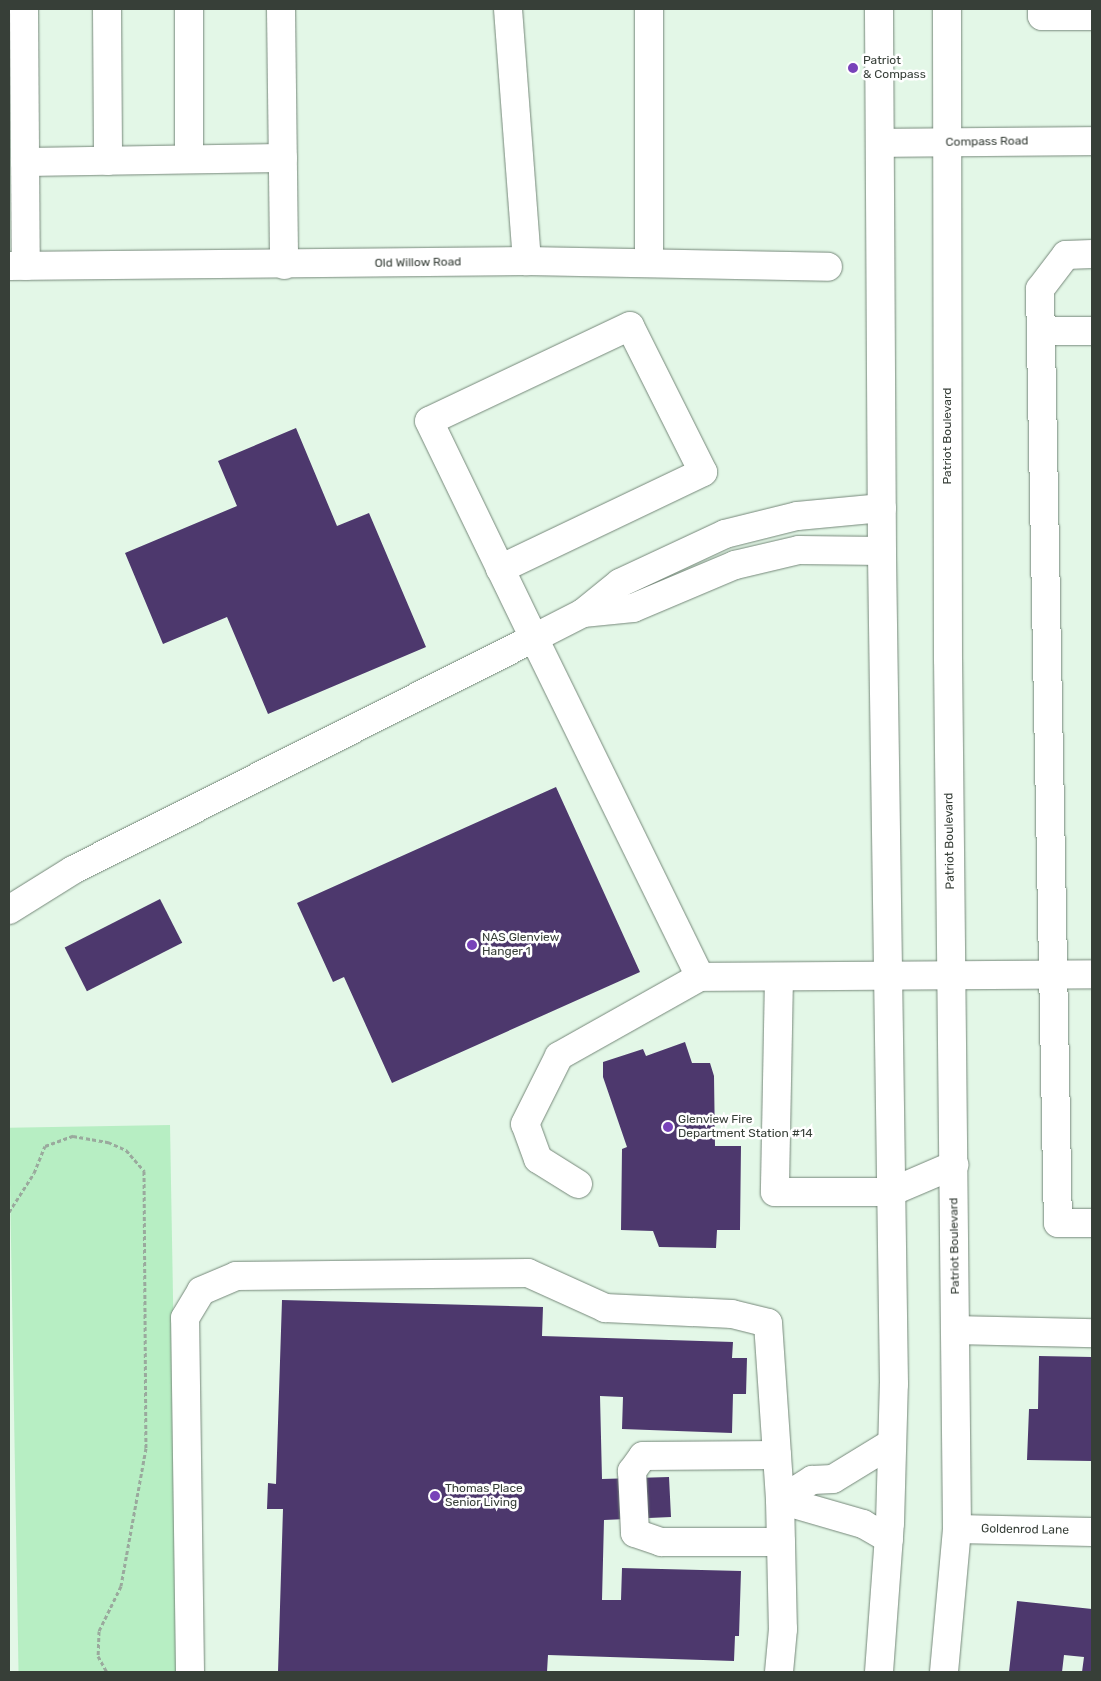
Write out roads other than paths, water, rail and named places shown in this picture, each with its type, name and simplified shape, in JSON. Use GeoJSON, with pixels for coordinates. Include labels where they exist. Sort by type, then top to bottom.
{"type":"FeatureCollection","features":[{"type":"Feature","properties":{"kind":"main road"},"geometry":{"type":"LineString","coordinates":[[17,266],[25,162],[24,9]]}},
{"type":"Feature","properties":{"kind":"main road"},"geometry":{"type":"LineString","coordinates":[[107,9],[108,161]]}},
{"type":"Feature","properties":{"kind":"main road"},"geometry":{"type":"LineString","coordinates":[[189,9],[189,159]]}},
{"type":"Feature","properties":{"kind":"main road"},"geometry":{"type":"LineString","coordinates":[[281,9],[284,265]]}},
{"type":"Feature","properties":{"kind":"main road"},"geometry":{"type":"LineString","coordinates":[[508,9],[526,261]]}},
{"type":"Feature","properties":{"kind":"main road"},"geometry":{"type":"LineString","coordinates":[[649,9],[649,264]]}},
{"type":"Feature","properties":{"kind":"main road"},"geometry":{"type":"LineString","coordinates":[[879,9],[882,551],[891,1192],[892,1443],[889,1539],[879,1672]]}},
{"type":"Feature","properties":{"kind":"main road","name":"Patriot Boulevard"},"geometry":{"type":"LineString","coordinates":[[944,1672],[957,1529],[947,9]]}},
{"type":"Feature","properties":{"kind":"main road"},"geometry":{"type":"LineString","coordinates":[[1042,9],[1042,16],[1092,16]]}},
{"type":"Feature","properties":{"kind":"main road","name":"Compass Road"},"geometry":{"type":"LineString","coordinates":[[881,143],[1092,140]]}},
{"type":"Feature","properties":{"kind":"main road"},"geometry":{"type":"LineString","coordinates":[[25,162],[283,158]]}},
{"type":"Feature","properties":{"kind":"main road"},"geometry":{"type":"LineString","coordinates":[[1092,254],[1066,255],[1040,289],[1058,1223],[1092,1223]]}},
{"type":"Feature","properties":{"kind":"main road","name":"Old Willow Road"},"geometry":{"type":"LineString","coordinates":[[17,266],[284,265],[526,261],[828,267]]}},
{"type":"Feature","properties":{"kind":"main road"},"geometry":{"type":"LineString","coordinates":[[500,569],[703,472],[630,326],[429,421],[500,569],[700,977]]}},
{"type":"Feature","properties":{"kind":"main road"},"geometry":{"type":"LineString","coordinates":[[1041,331],[1092,331]]}},
{"type":"Feature","properties":{"kind":"main road"},"geometry":{"type":"LineString","coordinates":[[9,910],[73,870],[583,613],[620,583],[725,534],[797,516],[882,508]]}},
{"type":"Feature","properties":{"kind":"main road"},"geometry":{"type":"LineString","coordinates":[[583,613],[633,608],[735,565],[799,550],[882,551]]}},
{"type":"Feature","properties":{"kind":"main road"},"geometry":{"type":"LineString","coordinates":[[578,1184],[538,1159],[525,1124],[559,1056],[700,977],[952,973],[1092,974]]}},
{"type":"Feature","properties":{"kind":"main road"},"geometry":{"type":"LineString","coordinates":[[779,977],[775,1192],[891,1192],[954,1165]]}},
{"type":"Feature","properties":{"kind":"main road"},"geometry":{"type":"LineString","coordinates":[[190,1672],[185,1318],[201,1291],[236,1276],[528,1273],[605,1308],[732,1314],[768,1322],[780,1500],[783,1629],[779,1672]]}},
{"type":"Feature","properties":{"kind":"main road"},"geometry":{"type":"LineString","coordinates":[[957,1330],[1092,1332]]}},
{"type":"Feature","properties":{"kind":"main road"},"geometry":{"type":"LineString","coordinates":[[780,1500],[812,1480],[833,1479],[892,1443]]}},
{"type":"Feature","properties":{"kind":"main road"},"geometry":{"type":"LineString","coordinates":[[777,1455],[643,1456],[632,1471],[635,1533],[662,1542],[781,1542]]}},
{"type":"Feature","properties":{"kind":"main road"},"geometry":{"type":"LineString","coordinates":[[780,1500],[863,1524],[889,1539]]}},
{"type":"Feature","properties":{"kind":"main road","name":"Goldenrod Lane"},"geometry":{"type":"LineString","coordinates":[[957,1529],[1092,1532]]}},
{"type":"Feature","properties":{"kind":"place","name":"Patriot & Compass"},"geometry":{"type":"Point","coordinates":[853,68]}},
{"type":"Feature","properties":{"kind":"place","name":"NAS Glenview Hanger 1"},"geometry":{"type":"Point","coordinates":[472,945]}},
{"type":"Feature","properties":{"kind":"place","name":"Glenview Fire Department Station #14"},"geometry":{"type":"Point","coordinates":[668,1127]}},
{"type":"Feature","properties":{"kind":"place","name":"Thomas Place Senior Living"},"geometry":{"type":"Point","coordinates":[435,1496]}}]}
